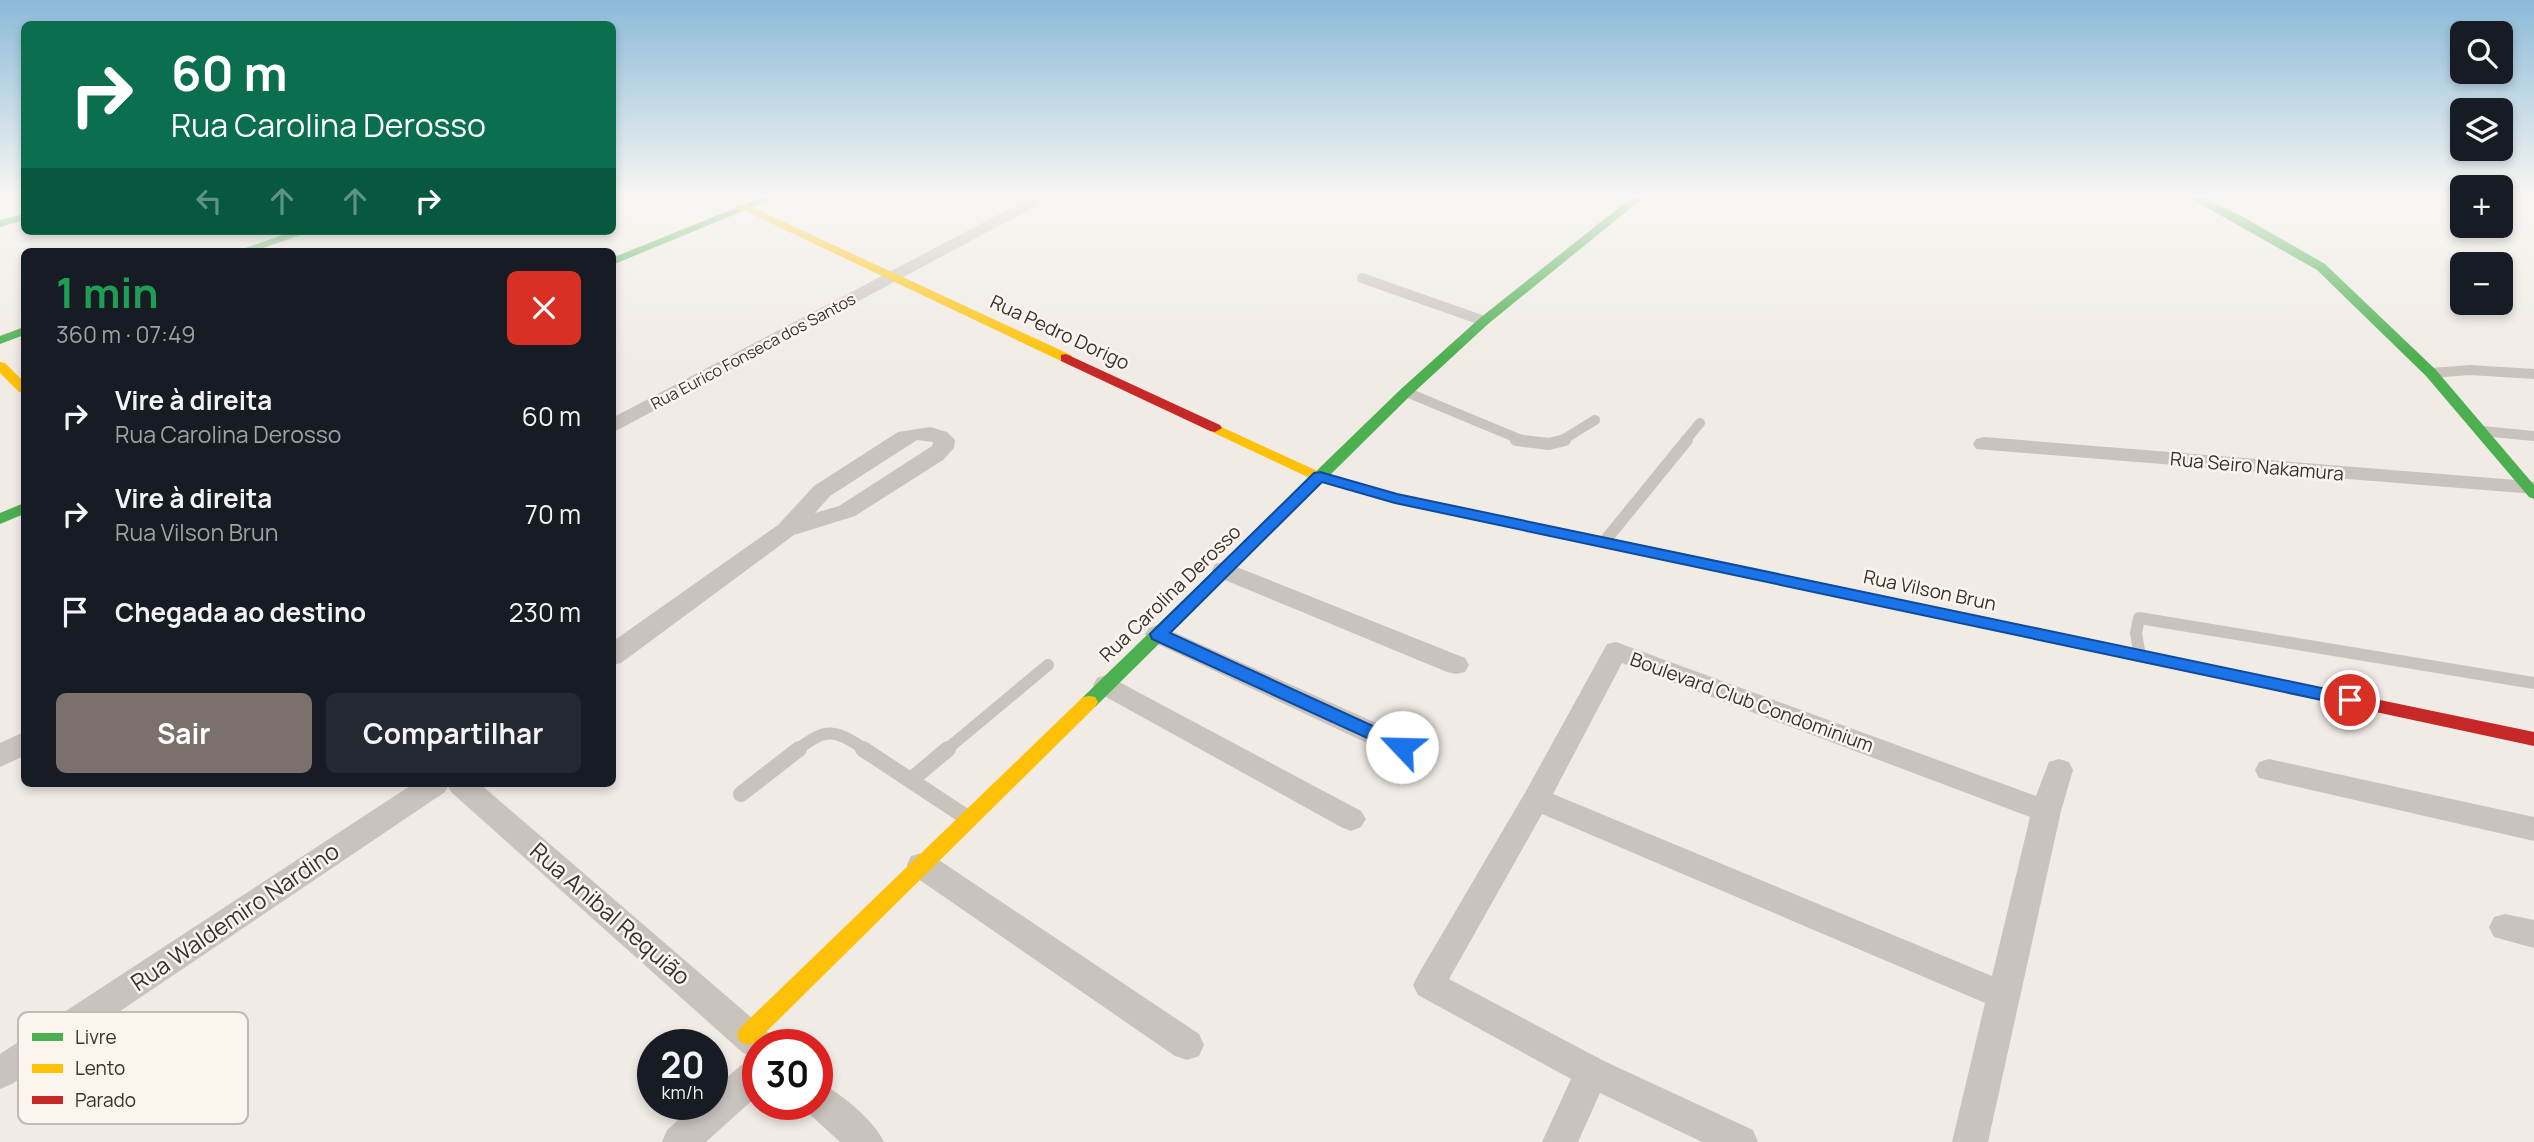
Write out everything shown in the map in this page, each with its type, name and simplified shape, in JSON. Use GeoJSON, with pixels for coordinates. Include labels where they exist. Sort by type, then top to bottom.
{"type":"FeatureCollection","features":[{"type":"Feature","properties":{"kind":"street"},"geometry":{"type":"LineString","coordinates":[[616,260],[638,251]]}},
{"type":"Feature","properties":{"kind":"street","name":"Rua Pedro Dorigo"},"geometry":{"type":"LineString","coordinates":[[839,251],[1320,477]]}},
{"type":"Feature","properties":{"kind":"street","name":"Rua Eurico Fonseca dos Santos"},"geometry":{"type":"LineString","coordinates":[[616,425],[940,251]]}},
{"type":"Feature","properties":{"kind":"street","name":"Rua Carolina Derosso"},"geometry":{"type":"LineString","coordinates":[[764,1029],[922,865],[1406,392],[1484,321],[1571,251]]}},
{"type":"Feature","properties":{"kind":"street"},"geometry":{"type":"LineString","coordinates":[[2294,251],[2321,267]]}},
{"type":"Feature","properties":{"kind":"street"},"geometry":{"type":"LineString","coordinates":[[2304,251],[2431,373],[2532,491]]}},
{"type":"Feature","properties":{"kind":"street"},"geometry":{"type":"LineString","coordinates":[[0,340],[21,332]]}},
{"type":"Feature","properties":{"kind":"street"},"geometry":{"type":"LineString","coordinates":[[0,366],[21,385]]}},
{"type":"Feature","properties":{"kind":"street"},"geometry":{"type":"LineString","coordinates":[[616,653],[786,530],[822,491],[906,437],[920,433],[936,434],[944,440],[943,448],[935,456],[847,511],[786,530]]}},
{"type":"Feature","properties":{"kind":"street","name":"Rua Seiro Nakamura"},"geometry":{"type":"LineString","coordinates":[[1984,444],[2532,491]]}},
{"type":"Feature","properties":{"kind":"street","name":"Rua Vilson Brun"},"geometry":{"type":"LineString","coordinates":[[1320,477],[1395,498],[2534,739]]}},
{"type":"Feature","properties":{"kind":"street"},"geometry":{"type":"LineString","coordinates":[[0,519],[21,509]]}},
{"type":"Feature","properties":{"kind":"street"},"geometry":{"type":"LineString","coordinates":[[1224,570],[1456,666]]}},
{"type":"Feature","properties":{"kind":"street"},"geometry":{"type":"LineString","coordinates":[[1158,634],[1402,747]]}},
{"type":"Feature","properties":{"kind":"street","name":"Boulevard Club Condominium"},"geometry":{"type":"LineString","coordinates":[[1740,1142],[1592,1073],[1429,985],[1536,799],[1616,651],[2046,811]]}},
{"type":"Feature","properties":{"kind":"street"},"geometry":{"type":"LineString","coordinates":[[1106,685],[1351,820]]}},
{"type":"Feature","properties":{"kind":"street"},"geometry":{"type":"LineString","coordinates":[[0,756],[21,745]]}},
{"type":"Feature","properties":{"kind":"street"},"geometry":{"type":"LineString","coordinates":[[1970,1142],[2046,811],[2059,770]]}},
{"type":"Feature","properties":{"kind":"street"},"geometry":{"type":"LineString","coordinates":[[2269,770],[2534,828]]}},
{"type":"Feature","properties":{"kind":"street","name":"Rua Waldemiro Nardino"},"geometry":{"type":"LineString","coordinates":[[92,1012],[430,787]]}},
{"type":"Feature","properties":{"kind":"street","name":"Rua Anibal Requião"},"geometry":{"type":"LineString","coordinates":[[464,787],[742,1030]]}},
{"type":"Feature","properties":{"kind":"street"},"geometry":{"type":"LineString","coordinates":[[1536,799],[2004,996]]}},
{"type":"Feature","properties":{"kind":"street"},"geometry":{"type":"LineString","coordinates":[[922,865],[1187,1045]]}},
{"type":"Feature","properties":{"kind":"street","name":"Rua Waldemiro Nardino"},"geometry":{"type":"LineString","coordinates":[[0,1073],[18,1061]]}},
{"type":"Feature","properties":{"kind":"street"},"geometry":{"type":"LineString","coordinates":[[1560,1142],[1592,1073]]}},
{"type":"Feature","properties":{"kind":"street"},"geometry":{"type":"LineString","coordinates":[[680,1142],[742,1086]]}},
{"type":"Feature","properties":{"kind":"street"},"geometry":{"type":"LineString","coordinates":[[833,1112],[866,1142]]}},
{"type":"Feature","properties":{"kind":"lane"},"geometry":{"type":"LineString","coordinates":[[1362,278],[1484,321]]}},
{"type":"Feature","properties":{"kind":"lane"},"geometry":{"type":"LineString","coordinates":[[2431,373],[2470,370],[2534,374]]}},
{"type":"Feature","properties":{"kind":"lane"},"geometry":{"type":"LineString","coordinates":[[1406,392],[1513,439],[1530,443],[1555,444],[1566,441],[1595,420]]}},
{"type":"Feature","properties":{"kind":"lane"},"geometry":{"type":"LineString","coordinates":[[1604,542],[1700,423]]}},
{"type":"Feature","properties":{"kind":"lane"},"geometry":{"type":"LineString","coordinates":[[2479,430],[2534,436]]}},
{"type":"Feature","properties":{"kind":"lane"},"geometry":{"type":"LineString","coordinates":[[2140,656],[2136,623],[2139,618],[2534,683]]}},
{"type":"Feature","properties":{"kind":"lane"},"geometry":{"type":"LineString","coordinates":[[911,780],[1048,665]]}},
{"type":"Feature","properties":{"kind":"lane"},"geometry":{"type":"LineString","coordinates":[[741,794],[818,734],[833,732],[847,738],[969,819]]}},
{"type":"Feature","properties":{"kind":"traffic: fast"},"geometry":{"type":"LineString","coordinates":[[616,260],[638,251]]}},
{"type":"Feature","properties":{"kind":"traffic: fast"},"geometry":{"type":"LineString","coordinates":[[1089,702],[1406,392],[1484,321],[1571,251]]}},
{"type":"Feature","properties":{"kind":"traffic: fast"},"geometry":{"type":"LineString","coordinates":[[2294,251],[2321,267],[2431,373],[2534,494]]}},
{"type":"Feature","properties":{"kind":"traffic: fast"},"geometry":{"type":"LineString","coordinates":[[0,340],[21,332]]}},
{"type":"Feature","properties":{"kind":"traffic: fast"},"geometry":{"type":"LineString","coordinates":[[0,519],[21,509]]}},
{"type":"Feature","properties":{"kind":"traffic: fast"},"geometry":{"type":"LineString","coordinates":[[1600,541],[2154,659]]}},
{"type":"Feature","properties":{"kind":"traffic: slow"},"geometry":{"type":"LineString","coordinates":[[839,251],[1066,358]]}},
{"type":"Feature","properties":{"kind":"traffic: slow"},"geometry":{"type":"LineString","coordinates":[[0,366],[21,386]]}},
{"type":"Feature","properties":{"kind":"traffic: slow"},"geometry":{"type":"LineString","coordinates":[[1215,428],[1319,477],[1395,498],[1600,541]]}},
{"type":"Feature","properties":{"kind":"traffic: slow"},"geometry":{"type":"LineString","coordinates":[[754,1029],[1089,702]]}},
{"type":"Feature","properties":{"kind":"traffic: jam"},"geometry":{"type":"LineString","coordinates":[[1066,358],[1215,428]]}},
{"type":"Feature","properties":{"kind":"traffic: jam"},"geometry":{"type":"LineString","coordinates":[[2154,659],[2534,739]]}},
{"type":"Feature","properties":{"kind":"route"},"geometry":{"type":"LineString","coordinates":[[1402,747],[1158,634],[1320,477],[1395,498],[2350,700]]}}]}
